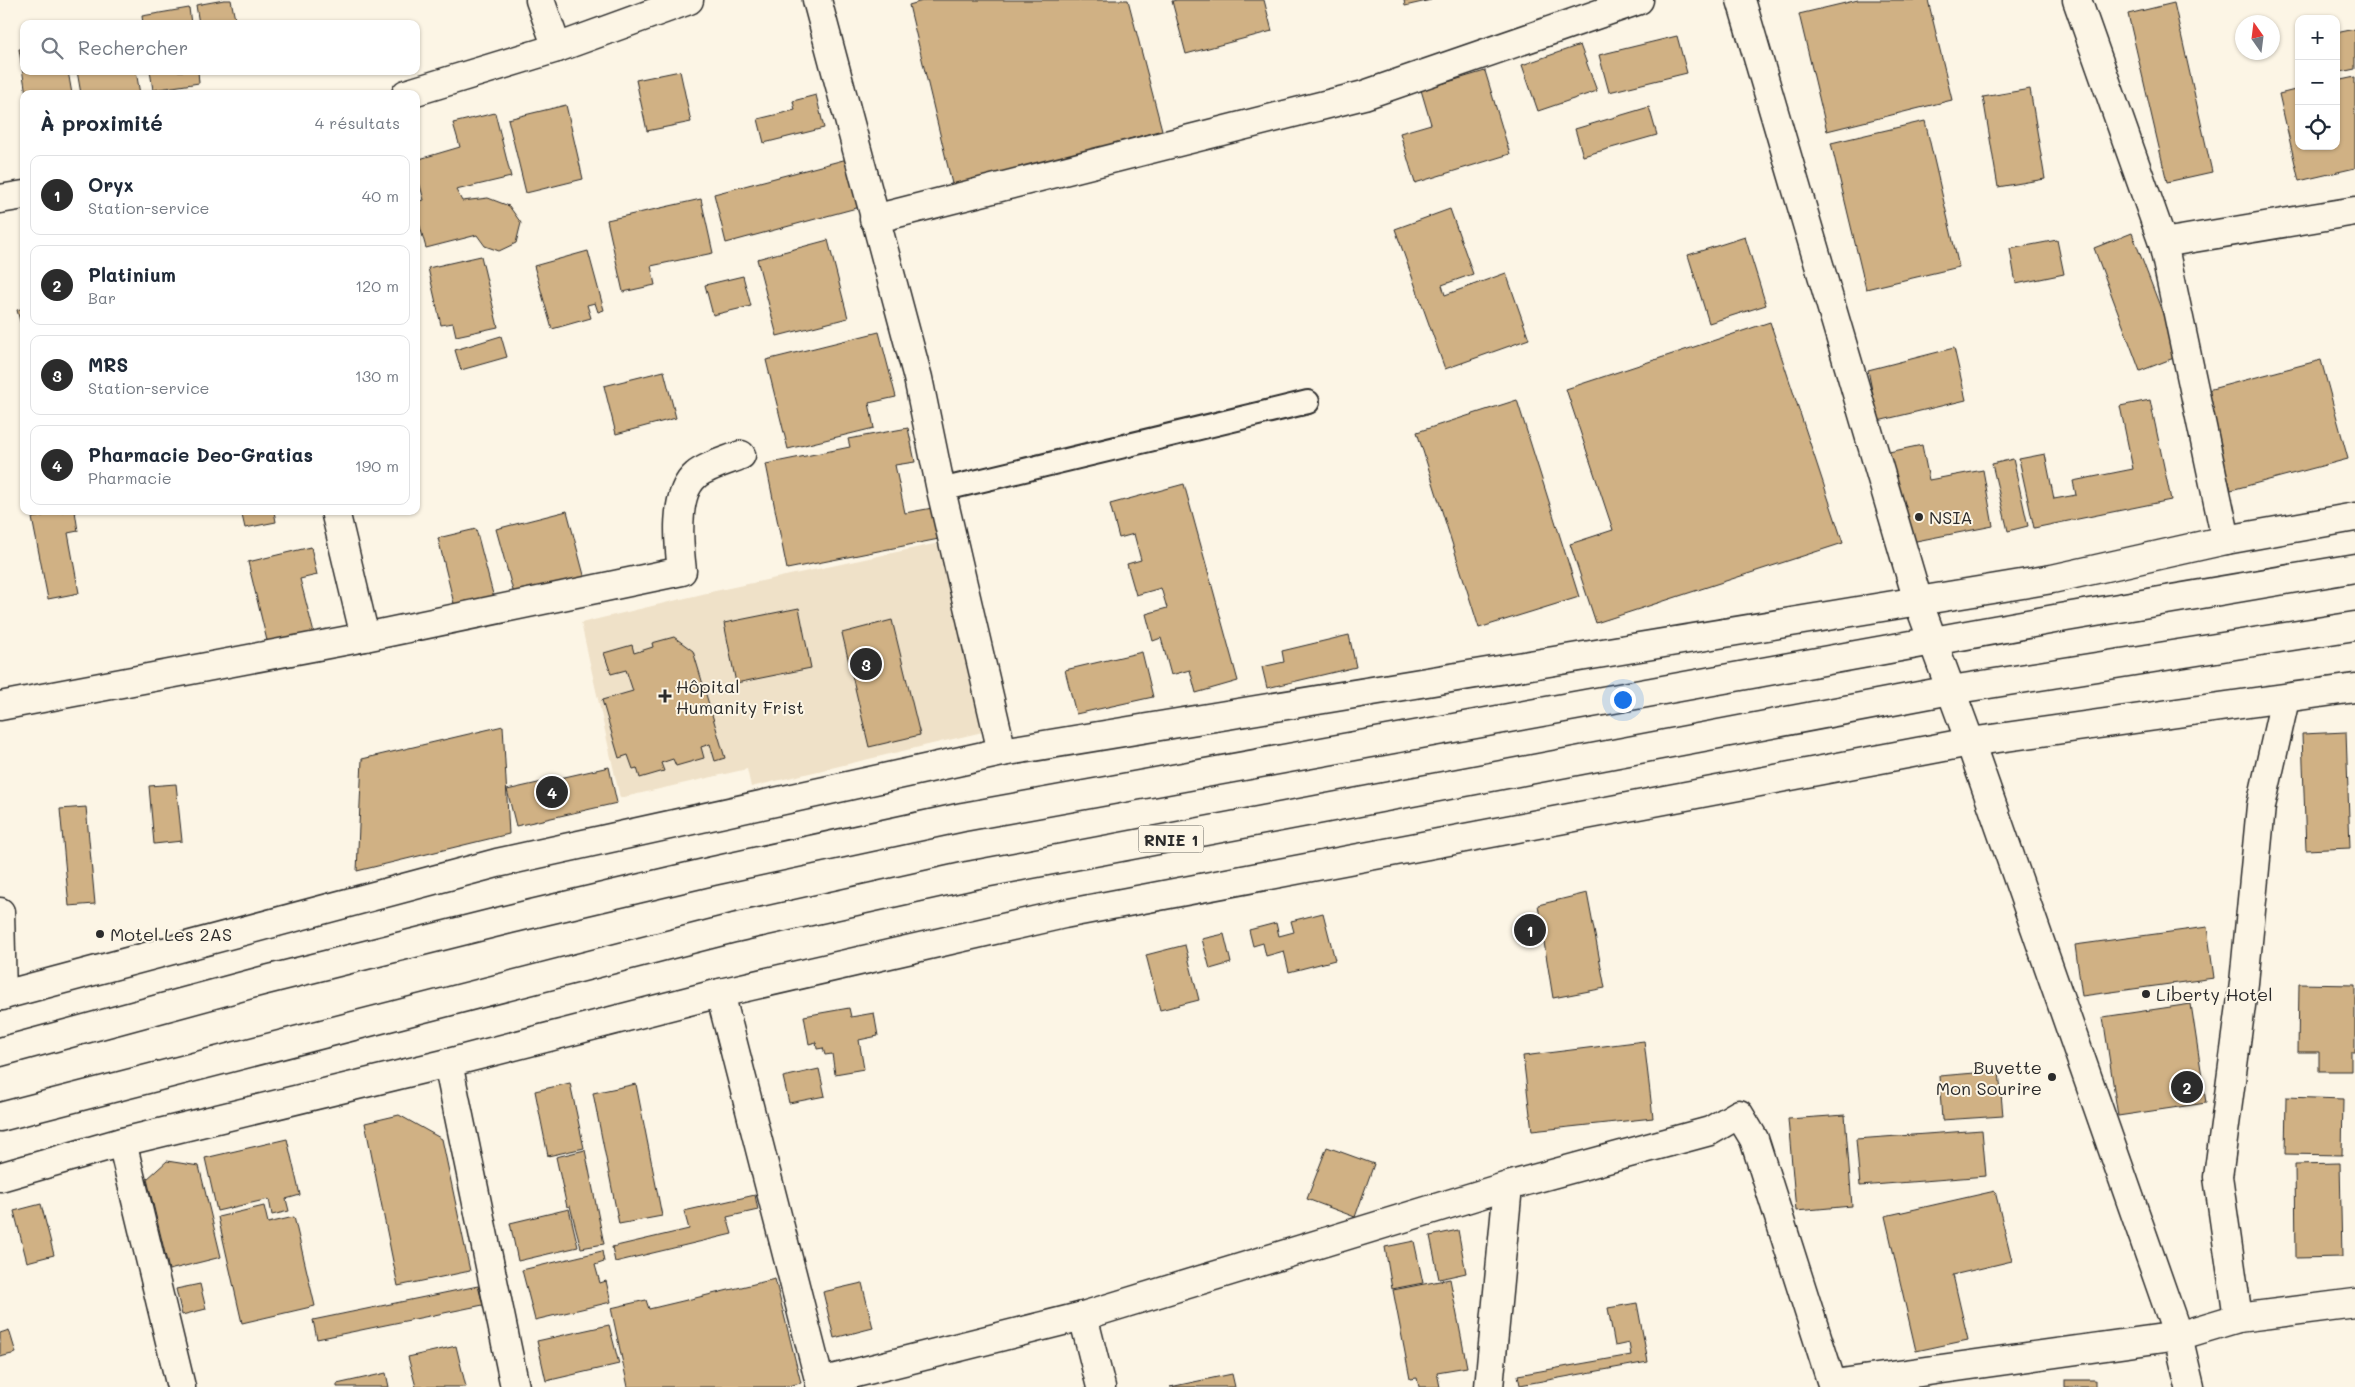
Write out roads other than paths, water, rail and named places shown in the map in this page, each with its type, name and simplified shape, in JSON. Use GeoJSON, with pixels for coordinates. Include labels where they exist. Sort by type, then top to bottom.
{"type":"FeatureCollection","features":[{"type":"Feature","properties":{"kind":"main road"},"geometry":{"type":"LineString","coordinates":[[540,0],[557,48]]}},
{"type":"Feature","properties":{"kind":"main road"},"geometry":{"type":"LineString","coordinates":[[419,90],[557,48],[688,0]]}},
{"type":"Feature","properties":{"kind":"main road"},"geometry":{"type":"LineString","coordinates":[[817,0],[918,378],[941,490],[1002,752]]}},
{"type":"Feature","properties":{"kind":"main road"},"geometry":{"type":"LineString","coordinates":[[874,219],[1364,96],[1639,0]]}},
{"type":"Feature","properties":{"kind":"main road"},"geometry":{"type":"LineString","coordinates":[[1741,0],[1918,601],[1970,742],[2178,1336],[2190,1387]]}},
{"type":"Feature","properties":{"kind":"main road"},"geometry":{"type":"LineString","coordinates":[[2077,0],[2163,243],[2226,540]]}},
{"type":"Feature","properties":{"kind":"main road"},"geometry":{"type":"LineString","coordinates":[[0,199],[20,196]]}},
{"type":"Feature","properties":{"kind":"main road"},"geometry":{"type":"LineString","coordinates":[[2163,243],[2355,211]]}},
{"type":"Feature","properties":{"kind":"main road"},"geometry":{"type":"LineString","coordinates":[[0,706],[366,637],[682,571],[677,525],[686,490],[696,475],[742,455]]}},
{"type":"Feature","properties":{"kind":"main road"},"geometry":{"type":"LineString","coordinates":[[336,515],[366,637]]}},
{"type":"Feature","properties":{"kind":"main road"},"geometry":{"type":"LineString","coordinates":[[0,912],[1,996],[497,863],[1002,752],[2052,579],[2226,540],[2355,517]]}},
{"type":"Feature","properties":{"kind":"main road"},"geometry":{"type":"LineString","coordinates":[[0,1052],[262,981],[510,920],[713,871],[954,819],[2070,617],[2355,568]]}},
{"type":"Feature","properties":{"kind":"main road","name":"RNIE 1"},"geometry":{"type":"LineString","coordinates":[[0,1116],[734,928],[958,878],[1951,690],[2355,626]]}},
{"type":"Feature","properties":{"kind":"main road"},"geometry":{"type":"LineString","coordinates":[[0,1177],[122,1142],[448,1063],[720,993],[1064,914],[1970,742],[2355,688]]}},
{"type":"Feature","properties":{"kind":"main road"},"geometry":{"type":"LineString","coordinates":[[2238,1318],[2218,1177],[2244,983],[2261,806],[2285,699]]}},
{"type":"Feature","properties":{"kind":"main road"},"geometry":{"type":"LineString","coordinates":[[720,993],[820,1384],[1084,1316],[1508,1186],[1710,1131],[1739,1114],[1754,1139],[1833,1386],[2178,1336],[2238,1318],[2355,1303]]}},
{"type":"Feature","properties":{"kind":"main road"},"geometry":{"type":"LineString","coordinates":[[448,1063],[515,1387]]}},
{"type":"Feature","properties":{"kind":"main road"},"geometry":{"type":"LineString","coordinates":[[122,1142],[181,1387]]}},
{"type":"Feature","properties":{"kind":"main road"},"geometry":{"type":"LineString","coordinates":[[1489,1387],[1508,1186]]}},
{"type":"Feature","properties":{"kind":"main road"},"geometry":{"type":"LineString","coordinates":[[1084,1316],[1101,1387]]}},
{"type":"Feature","properties":{"kind":"lane"},"geometry":{"type":"LineString","coordinates":[[941,490],[1308,402]]}},
{"type":"Feature","properties":{"kind":"place","name":"NSIA"},"geometry":{"type":"Point","coordinates":[1919,517]}},
{"type":"Feature","properties":{"kind":"place","name":"MRS"},"geometry":{"type":"Point","coordinates":[866,664]}},
{"type":"Feature","properties":{"kind":"place","name":"Hôpital Humanity Frist"},"geometry":{"type":"Point","coordinates":[665,696]}},
{"type":"Feature","properties":{"kind":"place","name":"Pharmacie Deo-Gratias"},"geometry":{"type":"Point","coordinates":[552,792]}},
{"type":"Feature","properties":{"kind":"place","name":"Oryx"},"geometry":{"type":"Point","coordinates":[1530,930]}},
{"type":"Feature","properties":{"kind":"place","name":"Motel Les 2AS"},"geometry":{"type":"Point","coordinates":[100,934]}},
{"type":"Feature","properties":{"kind":"place","name":"Liberty Hotel"},"geometry":{"type":"Point","coordinates":[2146,994]}},
{"type":"Feature","properties":{"kind":"place","name":"Buvette Mon Sourire"},"geometry":{"type":"Point","coordinates":[2052,1077]}},
{"type":"Feature","properties":{"kind":"place","name":"Platinium"},"geometry":{"type":"Point","coordinates":[2187,1087]}}]}
